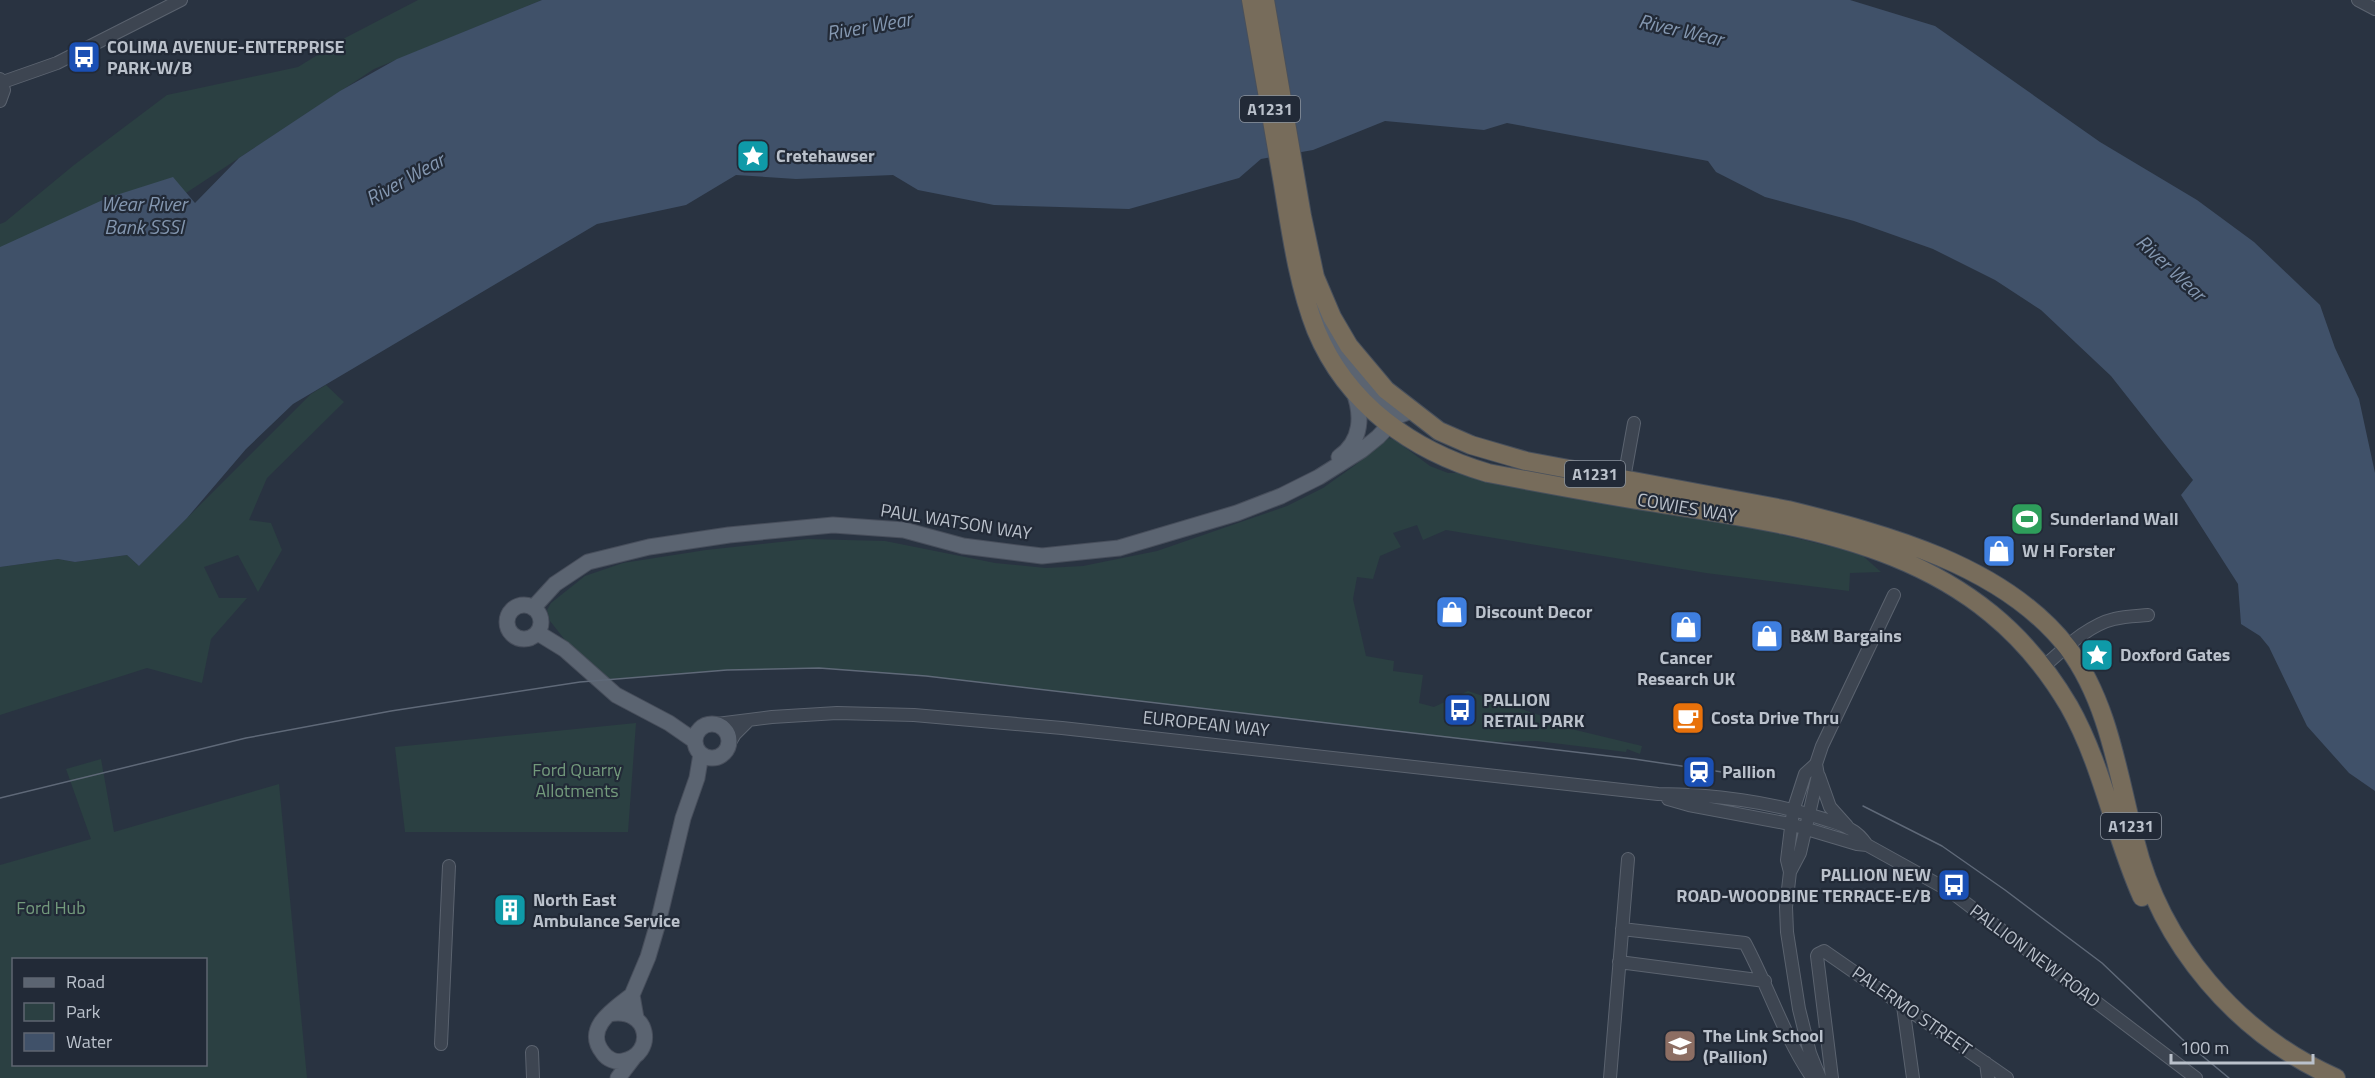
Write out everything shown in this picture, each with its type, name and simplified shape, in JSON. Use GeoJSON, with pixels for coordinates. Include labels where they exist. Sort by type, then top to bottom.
{"type":"FeatureCollection","features":[{"type":"Feature","properties":{"kind":"highway","name":"A1231"},"geometry":{"type":"LineString","coordinates":[[1251,0],[1295,218]]}},
{"type":"Feature","properties":{"kind":"highway","name":"A1231"},"geometry":{"type":"LineString","coordinates":[[1265,0],[1295,218]]}},
{"type":"Feature","properties":{"kind":"highway","name":"COWIES WAY"},"geometry":{"type":"LineString","coordinates":[[1295,218],[1322,294],[1349,346],[1386,390],[1439,431],[1471,445],[1622,488],[1710,511],[1839,538],[1898,557],[1937,577],[1982,606],[2021,642],[2043,667]]}},
{"type":"Feature","properties":{"kind":"highway","name":"COWIES WAY"},"geometry":{"type":"LineString","coordinates":[[1295,218],[1300,276],[1316,329],[1326,352],[1353,390],[1389,426],[1425,449],[1473,469],[1788,510],[1830,520],[1914,547],[1982,577],[2010,594],[2035,615],[2067,648]]}},
{"type":"Feature","properties":{"kind":"highway","name":"A1231"},"geometry":{"type":"LineString","coordinates":[[2067,648],[2078,663],[2101,710],[2116,761],[2135,843],[2161,910],[2177,939],[2211,985],[2240,1016],[2287,1053],[2336,1078]]}},
{"type":"Feature","properties":{"kind":"highway","name":"A1231"},"geometry":{"type":"LineString","coordinates":[[2043,667],[2082,731],[2097,766],[2136,885],[2164,942],[2196,986],[2232,1025],[2264,1052],[2307,1078]]}},
{"type":"Feature","properties":{"kind":"main road"},"geometry":{"type":"LineString","coordinates":[[1322,294],[1325,322],[1334,340],[1353,372],[1389,411],[1389,426]]}},
{"type":"Feature","properties":{"kind":"main road","name":"PAUL WATSON WAY"},"geometry":{"type":"LineString","coordinates":[[1309,482],[1354,444],[1359,428],[1359,408],[1353,390]]}},
{"type":"Feature","properties":{"kind":"main road","name":"PAUL WATSON WAY"},"geometry":{"type":"LineString","coordinates":[[533,608],[555,584],[588,562],[649,547],[729,535],[833,525],[904,530],[963,546],[1042,556],[1119,549],[1237,513],[1309,482],[1362,450],[1398,416],[1411,411]]}},
{"type":"Feature","properties":{"kind":"main road"},"geometry":{"type":"LineString","coordinates":[[523,605],[533,608],[540,616],[541,622],[537,633],[530,639],[518,639],[507,628],[508,616],[514,608],[523,605]]}},
{"type":"Feature","properties":{"kind":"main road"},"geometry":{"type":"LineString","coordinates":[[537,633],[564,649],[616,695],[669,723],[702,746],[721,756],[729,744],[726,730],[717,724],[708,724],[702,746],[697,778],[683,818],[648,957],[632,995],[597,1027],[597,1046],[605,1056],[612,1078]]}},
{"type":"Feature","properties":{"kind":"main road"},"geometry":{"type":"LineString","coordinates":[[632,995],[636,1018]]}},
{"type":"Feature","properties":{"kind":"main road"},"geometry":{"type":"LineString","coordinates":[[609,1014],[621,1012],[636,1018],[641,1023],[645,1034],[641,1050],[618,1078]]}},
{"type":"Feature","properties":{"kind":"main road"},"geometry":{"type":"LineString","coordinates":[[605,1056],[618,1061],[634,1057]]}},
{"type":"Feature","properties":{"kind":"street"},"geometry":{"type":"LineString","coordinates":[[0,101],[4,90],[1,80],[57,63],[181,0]]}},
{"type":"Feature","properties":{"kind":"street"},"geometry":{"type":"LineString","coordinates":[[2358,0],[2375,9]]}},
{"type":"Feature","properties":{"kind":"street"},"geometry":{"type":"LineString","coordinates":[[1622,488],[1634,423]]}},
{"type":"Feature","properties":{"kind":"street"},"geometry":{"type":"LineString","coordinates":[[1790,872],[1800,853],[1822,746],[1894,595]]}},
{"type":"Feature","properties":{"kind":"street"},"geometry":{"type":"LineString","coordinates":[[2043,667],[2104,622],[2148,615]]}},
{"type":"Feature","properties":{"kind":"street","name":"EUROPEAN WAY"},"geometry":{"type":"LineString","coordinates":[[717,724],[772,717],[837,713],[914,715],[1062,728],[1658,794],[1686,795],[1773,806],[1808,814]]}},
{"type":"Feature","properties":{"kind":"street"},"geometry":{"type":"LineString","coordinates":[[729,744],[748,721]]}},
{"type":"Feature","properties":{"kind":"street"},"geometry":{"type":"LineString","coordinates":[[1817,770],[1805,774],[1790,824],[1787,860],[1790,872],[1786,907],[1787,932],[1799,1009],[1810,1053],[1820,1078]]}},
{"type":"Feature","properties":{"kind":"street"},"geometry":{"type":"LineString","coordinates":[[1817,770],[1830,807],[1849,828]]}},
{"type":"Feature","properties":{"kind":"street","name":"EUROPEAN WAY"},"geometry":{"type":"LineString","coordinates":[[1658,794],[1689,805],[1806,828]]}},
{"type":"Feature","properties":{"kind":"street"},"geometry":{"type":"LineString","coordinates":[[1773,806],[1790,801],[1797,795]]}},
{"type":"Feature","properties":{"kind":"street","name":"PALLION NEW ROAD"},"geometry":{"type":"LineString","coordinates":[[1808,814],[1849,828],[1860,835],[1868,845],[1950,891],[2196,1078]]}},
{"type":"Feature","properties":{"kind":"street","name":"PALLION NEW ROAD"},"geometry":{"type":"LineString","coordinates":[[1806,828],[1857,844],[1868,845]]}},
{"type":"Feature","properties":{"kind":"street"},"geometry":{"type":"LineString","coordinates":[[1610,1078],[1628,859]]}},
{"type":"Feature","properties":{"kind":"street"},"geometry":{"type":"LineString","coordinates":[[441,1044],[449,866]]}},
{"type":"Feature","properties":{"kind":"street"},"geometry":{"type":"LineString","coordinates":[[1622,929],[1745,943],[1765,981],[1797,1056],[1811,1076],[1820,1078]]}},
{"type":"Feature","properties":{"kind":"street","name":"PALERMO STREET"},"geometry":{"type":"LineString","coordinates":[[1832,1078],[1817,956],[1820,952],[1827,952],[2007,1078]]}},
{"type":"Feature","properties":{"kind":"street"},"geometry":{"type":"LineString","coordinates":[[1619,962],[1765,981]]}},
{"type":"Feature","properties":{"kind":"street"},"geometry":{"type":"LineString","coordinates":[[1904,1006],[1913,1078]]}},
{"type":"Feature","properties":{"kind":"street"},"geometry":{"type":"LineString","coordinates":[[532,1052],[533,1078]]}},
{"type":"Feature","properties":{"kind":"street"},"geometry":{"type":"LineString","coordinates":[[1986,1063],[1988,1078]]}},
{"type":"Feature","properties":{"kind":"green space"},"geometry":{"type":"Polygon","coordinates":[[[418,0],[542,0],[374,69],[130,230],[0,257],[0,224],[167,95],[298,67],[345,38],[418,0]]]}},
{"type":"Feature","properties":{"kind":"green space"},"geometry":{"type":"Polygon","coordinates":[[[326,385],[344,402],[267,478],[249,520],[271,523],[282,550],[258,592],[238,555],[204,567],[219,598],[247,598],[211,639],[202,683],[147,668],[0,715],[0,567],[58,559],[75,562],[127,555],[139,566],[311,394],[326,385]]]}},
{"type":"Feature","properties":{"kind":"green space"},"geometry":{"type":"Polygon","coordinates":[[[1389,438],[1430,466],[1448,473],[1462,473],[1497,483],[1758,529],[1863,556],[1881,572],[1850,573],[1849,591],[1706,573],[1446,530],[1423,540],[1417,525],[1393,533],[1401,547],[1380,556],[1373,579],[1357,577],[1353,599],[1366,656],[1394,661],[1393,671],[1423,675],[1419,703],[1434,707],[1468,691],[1554,720],[1559,726],[1642,746],[1640,754],[1627,749],[1626,752],[1537,741],[1485,742],[926,676],[819,668],[727,670],[609,679],[569,645],[550,621],[547,610],[551,603],[585,576],[623,563],[706,550],[808,539],[885,541],[995,563],[1046,568],[1083,566],[1157,551],[1287,506],[1323,488],[1389,438]]]}},
{"type":"Feature","properties":{"kind":"green space","name":"Ford Quarry Allotments"},"geometry":{"type":"Polygon","coordinates":[[[636,723],[628,832],[405,832],[395,747],[636,723]]]}},
{"type":"Feature","properties":{"kind":"green space","name":"Ford Hub"},"geometry":{"type":"Polygon","coordinates":[[[101,759],[114,832],[279,784],[307,1078],[0,1078],[0,865],[91,839],[66,769],[101,759]]]}},
{"type":"Feature","properties":{"kind":"water"},"geometry":{"type":"Polygon","coordinates":[[[542,0],[1850,0],[1935,26],[2100,142],[2197,200],[2254,242],[2320,305],[2335,348],[2359,399],[2375,473],[2375,791],[2349,773],[2307,726],[2269,647],[2260,636],[2241,624],[2238,584],[2181,495],[2193,480],[2111,376],[2041,310],[1995,280],[1933,249],[1854,221],[1765,197],[1716,172],[1708,161],[1507,123],[1484,130],[1385,121],[1313,150],[1261,159],[1239,178],[1129,209],[994,205],[918,190],[893,175],[796,179],[736,175],[686,205],[597,224],[293,404],[246,449],[187,518],[139,566],[127,555],[75,562],[58,559],[0,567],[0,247],[107,198],[173,177],[195,203],[239,158],[340,91],[397,59],[542,0]]]}},
{"type":"Feature","properties":{"kind":"tram line"},"geometry":{"type":"LineString","coordinates":[[0,798],[246,738],[391,711],[580,682],[727,670],[819,668],[926,676],[1634,759],[1756,777]]}},
{"type":"Feature","properties":{"kind":"tram line"},"geometry":{"type":"LineString","coordinates":[[1863,806],[1942,846],[2005,890],[2102,963],[2182,1039],[2229,1078]]}},
{"type":"Feature","properties":{"kind":"place","name":"COLIMA AVENUE-ENTERPRISE PARK-W/B"},"geometry":{"type":"Point","coordinates":[84,57]}},
{"type":"Feature","properties":{"kind":"place","name":"Cretehawser"},"geometry":{"type":"Point","coordinates":[753,156]}},
{"type":"Feature","properties":{"kind":"place","name":"Sunderland Wall"},"geometry":{"type":"Point","coordinates":[2027,519]}},
{"type":"Feature","properties":{"kind":"place","name":"W H Forster"},"geometry":{"type":"Point","coordinates":[1999,551]}},
{"type":"Feature","properties":{"kind":"place","name":"Discount Decor"},"geometry":{"type":"Point","coordinates":[1452,612]}},
{"type":"Feature","properties":{"kind":"place","name":"Cancer Research UK"},"geometry":{"type":"Point","coordinates":[1686,627]}},
{"type":"Feature","properties":{"kind":"place","name":"B&M Bargains"},"geometry":{"type":"Point","coordinates":[1767,636]}},
{"type":"Feature","properties":{"kind":"place","name":"Doxford Gates"},"geometry":{"type":"Point","coordinates":[2097,655]}},
{"type":"Feature","properties":{"kind":"place","name":"PALLION RETAIL PARK"},"geometry":{"type":"Point","coordinates":[1460,710]}},
{"type":"Feature","properties":{"kind":"place","name":"Costa Drive Thru"},"geometry":{"type":"Point","coordinates":[1688,718]}},
{"type":"Feature","properties":{"kind":"place","name":"Pallion"},"geometry":{"type":"Point","coordinates":[1699,772]}},
{"type":"Feature","properties":{"kind":"place","name":"PALLION NEW ROAD-WOODBINE TERRACE-E/B"},"geometry":{"type":"Point","coordinates":[1954,885]}},
{"type":"Feature","properties":{"kind":"place","name":"North East Ambulance Service"},"geometry":{"type":"Point","coordinates":[510,910]}},
{"type":"Feature","properties":{"kind":"place","name":"The Link School (Pallion)"},"geometry":{"type":"Point","coordinates":[1680,1046]}},
{"type":"Feature","properties":{"kind":"water label","name":"River Wear"},"geometry":{"type":"Point","coordinates":[869,26]}},
{"type":"Feature","properties":{"kind":"water label","name":"River Wear"},"geometry":{"type":"Point","coordinates":[1681,30]}},
{"type":"Feature","properties":{"kind":"water label","name":"River Wear"},"geometry":{"type":"Point","coordinates":[405,179]}},
{"type":"Feature","properties":{"kind":"water label","name":"Wear River Bank SSSI"},"geometry":{"type":"Point","coordinates":[144,216]}},
{"type":"Feature","properties":{"kind":"water label","name":"River Wear"},"geometry":{"type":"Point","coordinates":[2171,268]}}]}
